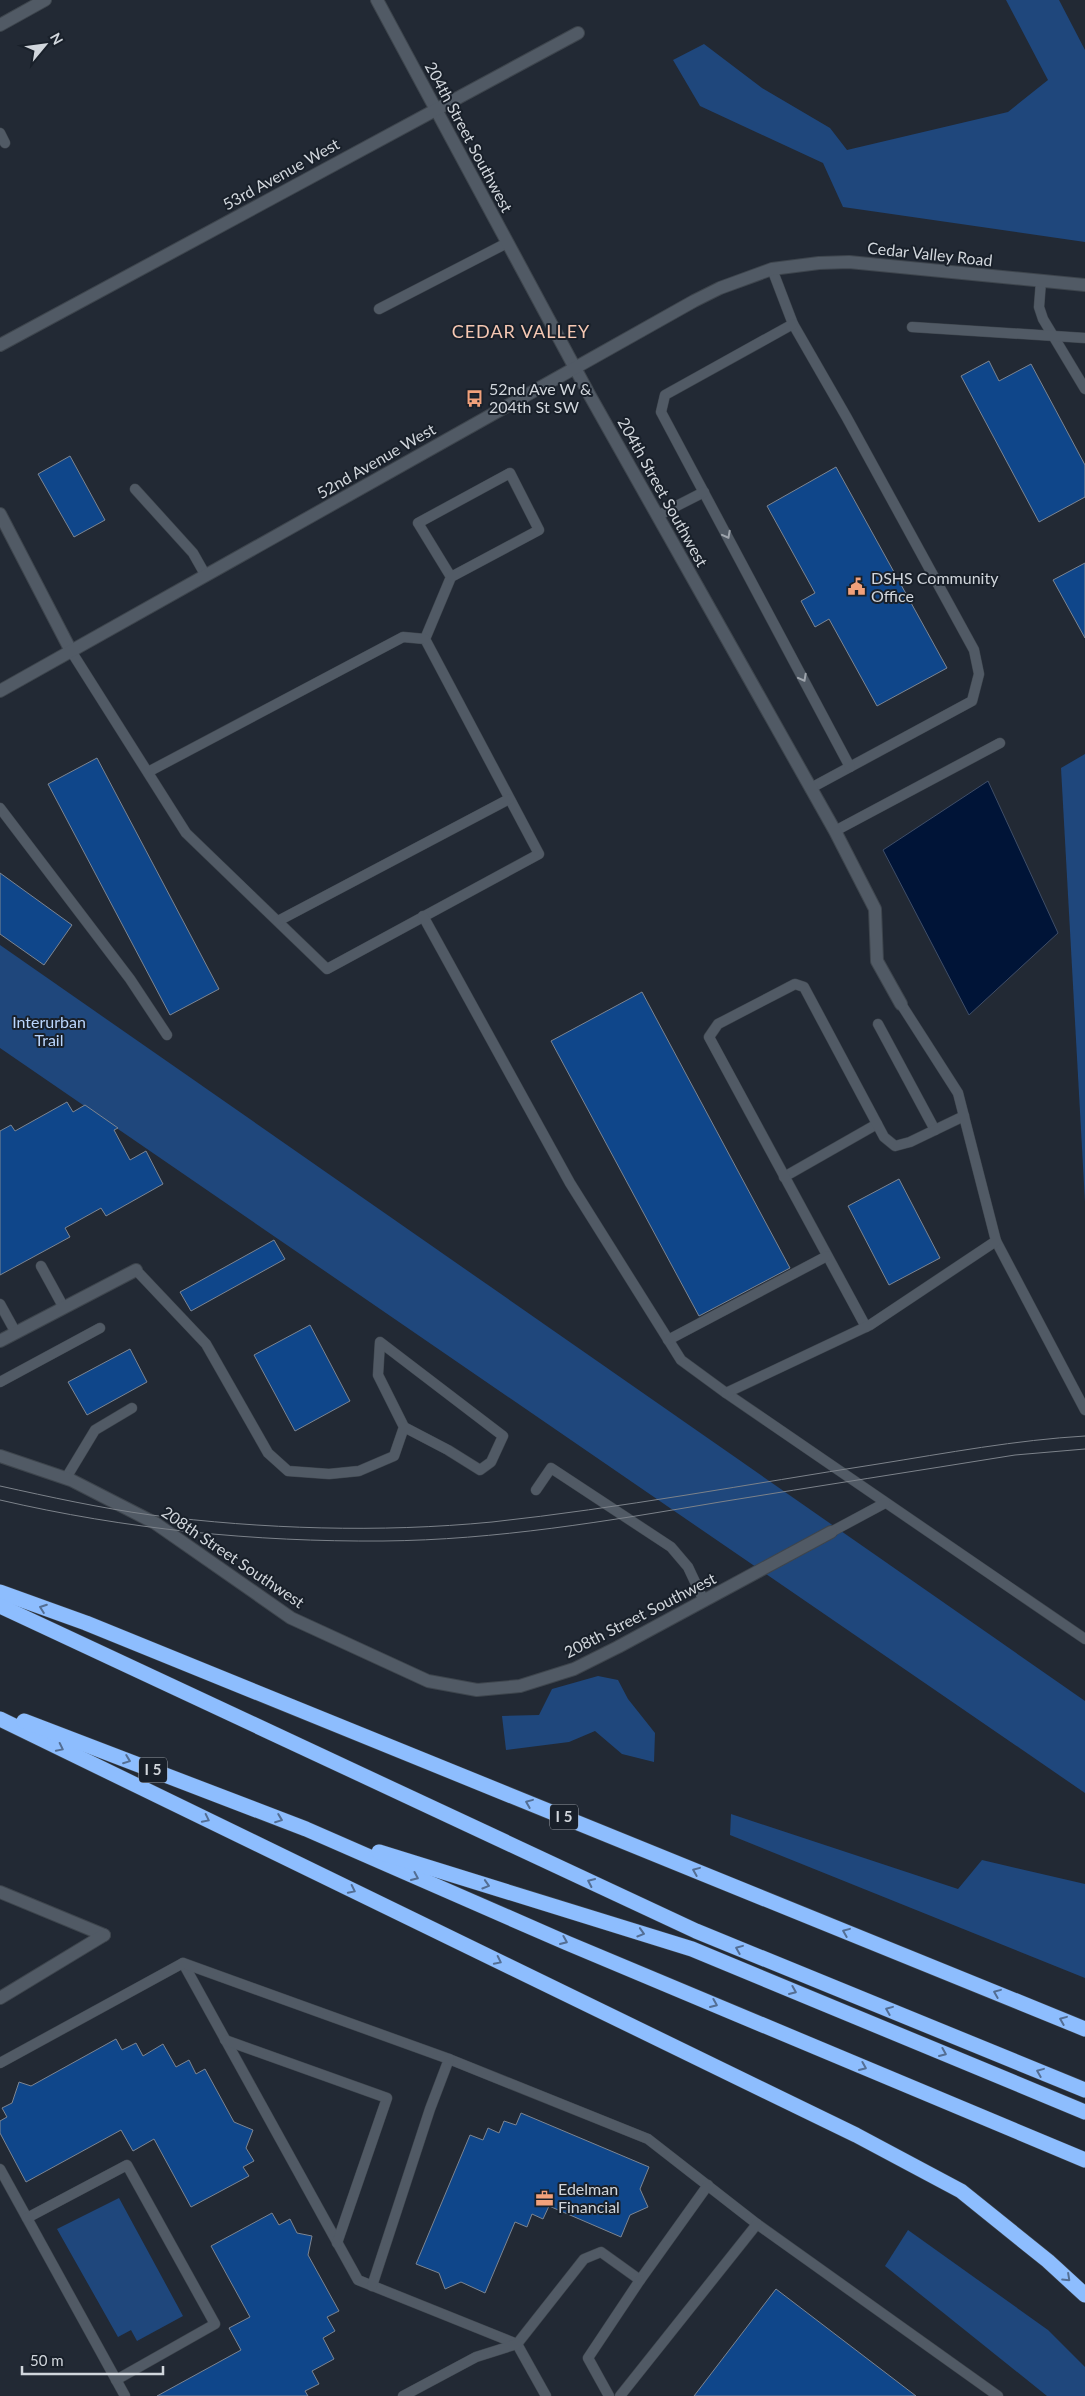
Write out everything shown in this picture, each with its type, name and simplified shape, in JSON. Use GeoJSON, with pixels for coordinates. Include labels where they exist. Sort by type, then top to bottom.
{"type":"FeatureCollection","features":[{"type":"Feature","properties":{"kind":"highway","name":"I 5"},"geometry":{"type":"LineString","coordinates":[[0,1592],[104,1631],[1085,2029]]}},
{"type":"Feature","properties":{"kind":"highway"},"geometry":{"type":"LineString","coordinates":[[0,1606],[696,1931],[1085,2090]]}},
{"type":"Feature","properties":{"kind":"highway","name":"I 5"},"geometry":{"type":"LineString","coordinates":[[0,1712],[306,1829],[567,1943],[1085,2160]]}},
{"type":"Feature","properties":{"kind":"highway"},"geometry":{"type":"LineString","coordinates":[[0,1719],[856,2134],[961,2191],[1048,2261],[1085,2295]]}},
{"type":"Feature","properties":{"kind":"highway"},"geometry":{"type":"LineString","coordinates":[[306,1829],[692,1949],[1085,2112]]}},
{"type":"Feature","properties":{"kind":"street"},"geometry":{"type":"LineString","coordinates":[[0,25],[45,0]]}},
{"type":"Feature","properties":{"kind":"street","name":"204th Street Southwest"},"geometry":{"type":"LineString","coordinates":[[377,0],[574,367],[835,831],[875,909],[877,962],[902,1004]]}},
{"type":"Feature","properties":{"kind":"street","name":"53rd Avenue West"},"geometry":{"type":"LineString","coordinates":[[0,345],[435,108],[578,33]]}},
{"type":"Feature","properties":{"kind":"street","name":"Cedar Valley Road"},"geometry":{"type":"LineString","coordinates":[[772,269],[818,263],[849,262],[1085,285]]}},
{"type":"Feature","properties":{"kind":"street","name":"52nd Avenue West"},"geometry":{"type":"LineString","coordinates":[[0,690],[206,576],[694,300],[720,288],[772,269]]}},
{"type":"Feature","properties":{"kind":"street"},"geometry":{"type":"LineString","coordinates":[[0,514],[71,650]]}},
{"type":"Feature","properties":{"kind":"street"},"geometry":{"type":"LineString","coordinates":[[0,1341],[136,1270]]}},
{"type":"Feature","properties":{"kind":"street","name":"208th Street Southwest"},"geometry":{"type":"LineString","coordinates":[[0,1456],[66,1478],[155,1523],[291,1618],[428,1681],[477,1690],[520,1686],[574,1669],[831,1532]]}},
{"type":"Feature","properties":{"kind":"street"},"geometry":{"type":"LineString","coordinates":[[0,1892],[104,1935],[0,1998]]}},
{"type":"Feature","properties":{"kind":"lane"},"geometry":{"type":"LineString","coordinates":[[0,133],[6,143]]}},
{"type":"Feature","properties":{"kind":"lane"},"geometry":{"type":"LineString","coordinates":[[379,309],[507,242]]}},
{"type":"Feature","properties":{"kind":"lane"},"geometry":{"type":"LineString","coordinates":[[772,269],[793,324],[847,418],[974,650],[979,674],[972,701],[811,788]]}},
{"type":"Feature","properties":{"kind":"lane"},"geometry":{"type":"LineString","coordinates":[[1041,281],[1039,307],[1042,318],[1085,389]]}},
{"type":"Feature","properties":{"kind":"lane"},"geometry":{"type":"LineString","coordinates":[[793,324],[665,395],[661,412],[850,767]]}},
{"type":"Feature","properties":{"kind":"lane"},"geometry":{"type":"LineString","coordinates":[[912,327],[1052,334],[1085,338]]}},
{"type":"Feature","properties":{"kind":"lane"},"geometry":{"type":"LineString","coordinates":[[425,639],[451,577],[539,530],[510,473],[418,523],[451,577]]}},
{"type":"Feature","properties":{"kind":"lane"},"geometry":{"type":"LineString","coordinates":[[135,489],[193,553],[206,576]]}},
{"type":"Feature","properties":{"kind":"lane"},"geometry":{"type":"LineString","coordinates":[[657,516],[704,492]]}},
{"type":"Feature","properties":{"kind":"lane"},"geometry":{"type":"LineString","coordinates":[[148,772],[403,637],[425,639]]}},
{"type":"Feature","properties":{"kind":"lane"},"geometry":{"type":"LineString","coordinates":[[71,650],[186,833],[327,969],[538,854],[425,639]]}},
{"type":"Feature","properties":{"kind":"lane"},"geometry":{"type":"LineString","coordinates":[[835,831],[1000,743]]}},
{"type":"Feature","properties":{"kind":"lane"},"geometry":{"type":"LineString","coordinates":[[278,921],[509,798]]}},
{"type":"Feature","properties":{"kind":"lane"},"geometry":{"type":"LineString","coordinates":[[0,808],[130,979],[167,1035]]}},
{"type":"Feature","properties":{"kind":"lane"},"geometry":{"type":"LineString","coordinates":[[424,916],[570,1183],[681,1360],[885,1503],[1085,1639]]}},
{"type":"Feature","properties":{"kind":"lane"},"geometry":{"type":"LineString","coordinates":[[866,1327],[709,1037],[718,1024],[795,984],[804,988],[884,1137],[895,1146],[910,1142],[964,1116]]}},
{"type":"Feature","properties":{"kind":"lane"},"geometry":{"type":"LineString","coordinates":[[902,1004],[958,1093],[996,1241],[1085,1410]]}},
{"type":"Feature","properties":{"kind":"lane"},"geometry":{"type":"LineString","coordinates":[[878,1024],[935,1130]]}},
{"type":"Feature","properties":{"kind":"lane"},"geometry":{"type":"LineString","coordinates":[[784,1177],[877,1124]]}},
{"type":"Feature","properties":{"kind":"lane"},"geometry":{"type":"LineString","coordinates":[[726,1393],[866,1327],[996,1241]]}},
{"type":"Feature","properties":{"kind":"lane"},"geometry":{"type":"LineString","coordinates":[[668,1340],[828,1256]]}},
{"type":"Feature","properties":{"kind":"lane"},"geometry":{"type":"LineString","coordinates":[[41,1266],[64,1308]]}},
{"type":"Feature","properties":{"kind":"lane"},"geometry":{"type":"LineString","coordinates":[[136,1270],[206,1344],[268,1454],[288,1471],[329,1474],[359,1470],[394,1456],[404,1427],[378,1375],[380,1342],[503,1436],[491,1462],[480,1470],[448,1450],[404,1427]]}},
{"type":"Feature","properties":{"kind":"lane"},"geometry":{"type":"LineString","coordinates":[[0,1304],[16,1333]]}},
{"type":"Feature","properties":{"kind":"lane"},"geometry":{"type":"LineString","coordinates":[[0,1382],[100,1328]]}},
{"type":"Feature","properties":{"kind":"lane"},"geometry":{"type":"LineString","coordinates":[[66,1478],[95,1430],[132,1408]]}},
{"type":"Feature","properties":{"kind":"lane"},"geometry":{"type":"LineString","coordinates":[[536,1490],[551,1468],[671,1547],[688,1567],[704,1601]]}},
{"type":"Feature","properties":{"kind":"lane"},"geometry":{"type":"LineString","coordinates":[[831,1532],[885,1503]]}},
{"type":"Feature","properties":{"kind":"lane"},"geometry":{"type":"LineString","coordinates":[[183,1963],[358,2280],[516,2344],[546,2396]]}},
{"type":"Feature","properties":{"kind":"lane"},"geometry":{"type":"LineString","coordinates":[[0,2063],[183,1963],[449,2059],[648,2139],[757,2224],[998,2396]]}},
{"type":"Feature","properties":{"kind":"lane"},"geometry":{"type":"LineString","coordinates":[[225,2040],[387,2098],[337,2243]]}},
{"type":"Feature","properties":{"kind":"lane"},"geometry":{"type":"LineString","coordinates":[[372,2286],[430,2109],[449,2059]]}},
{"type":"Feature","properties":{"kind":"lane"},"geometry":{"type":"LineString","coordinates":[[27,2218],[127,2165],[215,2324],[116,2380]]}},
{"type":"Feature","properties":{"kind":"lane"},"geometry":{"type":"LineString","coordinates":[[0,2169],[125,2396]]}},
{"type":"Feature","properties":{"kind":"lane"},"geometry":{"type":"LineString","coordinates":[[609,2396],[588,2358],[640,2280],[708,2185]]}},
{"type":"Feature","properties":{"kind":"lane"},"geometry":{"type":"LineString","coordinates":[[621,2396],[757,2224]]}},
{"type":"Feature","properties":{"kind":"lane"},"geometry":{"type":"LineString","coordinates":[[407,2395],[476,2357],[516,2344],[584,2259],[601,2252],[640,2280]]}},
{"type":"Feature","properties":{"kind":"green space"},"geometry":{"type":"Polygon","coordinates":[[[1006,0],[1059,0],[1085,50],[1085,242],[843,207],[823,163],[700,106],[673,60],[704,44],[762,88],[830,128],[847,150],[1008,112],[1048,80],[1006,0]]]}},
{"type":"Feature","properties":{"kind":"green space"},"geometry":{"type":"Polygon","coordinates":[[[1085,754],[1085,1202],[1061,768],[1085,754]]]}},
{"type":"Feature","properties":{"kind":"green space","name":"Interurban Trail"},"geometry":{"type":"Polygon","coordinates":[[[0,945],[1085,1701],[1085,1793],[0,1048],[0,945]]]}},
{"type":"Feature","properties":{"kind":"green space"},"geometry":{"type":"Polygon","coordinates":[[[598,1676],[618,1680],[628,1699],[655,1733],[654,1762],[622,1754],[595,1731],[569,1742],[506,1750],[502,1716],[539,1715],[552,1689],[598,1676]]]}},
{"type":"Feature","properties":{"kind":"green space"},"geometry":{"type":"Polygon","coordinates":[[[731,1814],[958,1889],[982,1860],[1085,1884],[1085,1978],[730,1835],[731,1814]]]}},
{"type":"Feature","properties":{"kind":"green space"},"geometry":{"type":"Polygon","coordinates":[[[119,2198],[183,2316],[137,2341],[131,2330],[118,2337],[57,2229],[119,2198]]]}},
{"type":"Feature","properties":{"kind":"green space"},"geometry":{"type":"Polygon","coordinates":[[[908,2230],[1048,2330],[1085,2367],[1085,2396],[1047,2396],[885,2266],[908,2230]]]}},
{"type":"Feature","properties":{"kind":"shaded area"},"geometry":{"type":"Polygon","coordinates":[[[988,781],[1058,933],[969,1015],[883,850],[988,781]]]}},
{"type":"Feature","properties":{"kind":"building"},"geometry":{"type":"Polygon","coordinates":[[[989,361],[999,381],[1031,364],[1085,465],[1085,497],[1039,522],[961,376],[989,361]]]}},
{"type":"Feature","properties":{"kind":"building"},"geometry":{"type":"Polygon","coordinates":[[[70,456],[105,520],[74,537],[38,474],[70,456]]]}},
{"type":"Feature","properties":{"kind":"building"},"geometry":{"type":"Polygon","coordinates":[[[836,467],[947,668],[877,706],[829,619],[815,627],[801,601],[815,593],[767,506],[836,467]]]}},
{"type":"Feature","properties":{"kind":"building"},"geometry":{"type":"Polygon","coordinates":[[[1085,563],[1085,638],[1053,580],[1085,563]]]}},
{"type":"Feature","properties":{"kind":"building"},"geometry":{"type":"Polygon","coordinates":[[[97,758],[219,989],[170,1015],[48,784],[97,758]]]}},
{"type":"Feature","properties":{"kind":"building"},"geometry":{"type":"Polygon","coordinates":[[[0,873],[72,925],[44,965],[0,934],[0,873]]]}},
{"type":"Feature","properties":{"kind":"building"},"geometry":{"type":"Polygon","coordinates":[[[642,992],[790,1268],[699,1316],[551,1041],[642,992]]]}},
{"type":"Feature","properties":{"kind":"building"},"geometry":{"type":"Polygon","coordinates":[[[67,1102],[73,1112],[85,1105],[118,1128],[114,1130],[130,1160],[146,1151],[163,1184],[106,1216],[101,1208],[65,1228],[70,1237],[0,1275],[0,1131],[11,1125],[15,1131],[67,1102]]]}},
{"type":"Feature","properties":{"kind":"building"},"geometry":{"type":"Polygon","coordinates":[[[899,1179],[940,1258],[889,1285],[848,1206],[899,1179]]]}},
{"type":"Feature","properties":{"kind":"building"},"geometry":{"type":"Polygon","coordinates":[[[274,1240],[285,1259],[191,1311],[180,1292],[274,1240]]]}},
{"type":"Feature","properties":{"kind":"building"},"geometry":{"type":"Polygon","coordinates":[[[310,1325],[350,1401],[295,1431],[254,1355],[310,1325]]]}},
{"type":"Feature","properties":{"kind":"building"},"geometry":{"type":"Polygon","coordinates":[[[130,1349],[147,1382],[87,1415],[68,1382],[130,1349]]]}},
{"type":"Feature","properties":{"kind":"building"},"geometry":{"type":"Polygon","coordinates":[[[116,2039],[122,2050],[136,2043],[143,2056],[163,2044],[176,2067],[189,2060],[196,2074],[205,2069],[234,2122],[253,2130],[246,2148],[254,2161],[243,2167],[249,2176],[191,2207],[154,2139],[133,2151],[121,2130],[26,2182],[0,2133],[0,2121],[7,2117],[2,2108],[12,2103],[19,2082],[31,2086],[116,2039]]]}},
{"type":"Feature","properties":{"kind":"building","name":"Edelman Financial"},"geometry":{"type":"Polygon","coordinates":[[[521,2113],[649,2167],[640,2189],[648,2207],[630,2215],[621,2237],[549,2206],[543,2219],[532,2214],[527,2227],[515,2222],[485,2293],[461,2282],[445,2289],[439,2273],[416,2264],[470,2135],[483,2140],[488,2128],[499,2133],[504,2121],[516,2125],[521,2113]]]}},
{"type":"Feature","properties":{"kind":"building"},"geometry":{"type":"Polygon","coordinates":[[[272,2213],[279,2225],[290,2219],[297,2233],[312,2236],[308,2255],[339,2311],[327,2317],[335,2331],[323,2338],[334,2359],[312,2371],[319,2384],[305,2391],[308,2396],[157,2396],[241,2350],[229,2328],[250,2317],[211,2246],[272,2213]]]}},
{"type":"Feature","properties":{"kind":"building"},"geometry":{"type":"Polygon","coordinates":[[[776,2289],[916,2396],[694,2396],[776,2289]]]}},
{"type":"Feature","properties":{"kind":"tram line"},"geometry":{"type":"LineString","coordinates":[[0,1486],[113,1509],[193,1520],[321,1528],[407,1528],[492,1522],[589,1510],[982,1447],[1085,1436]]}},
{"type":"Feature","properties":{"kind":"tram line"},"geometry":{"type":"LineString","coordinates":[[0,1500],[94,1519],[190,1532],[335,1541],[425,1540],[552,1528],[1015,1455],[1085,1449]]}},
{"type":"Feature","properties":{"kind":"place","name":"52nd Ave W & 204th St SW"},"geometry":{"type":"Point","coordinates":[475,398]}},
{"type":"Feature","properties":{"kind":"place","name":"DSHS Community Office"},"geometry":{"type":"Point","coordinates":[857,587]}},
{"type":"Feature","properties":{"kind":"place","name":"Edelman Financial"},"geometry":{"type":"Point","coordinates":[544,2198]}},
{"type":"Feature","properties":{"kind":"district","name":"CEDAR VALLEY"},"geometry":{"type":"Point","coordinates":[521,332]}}]}
